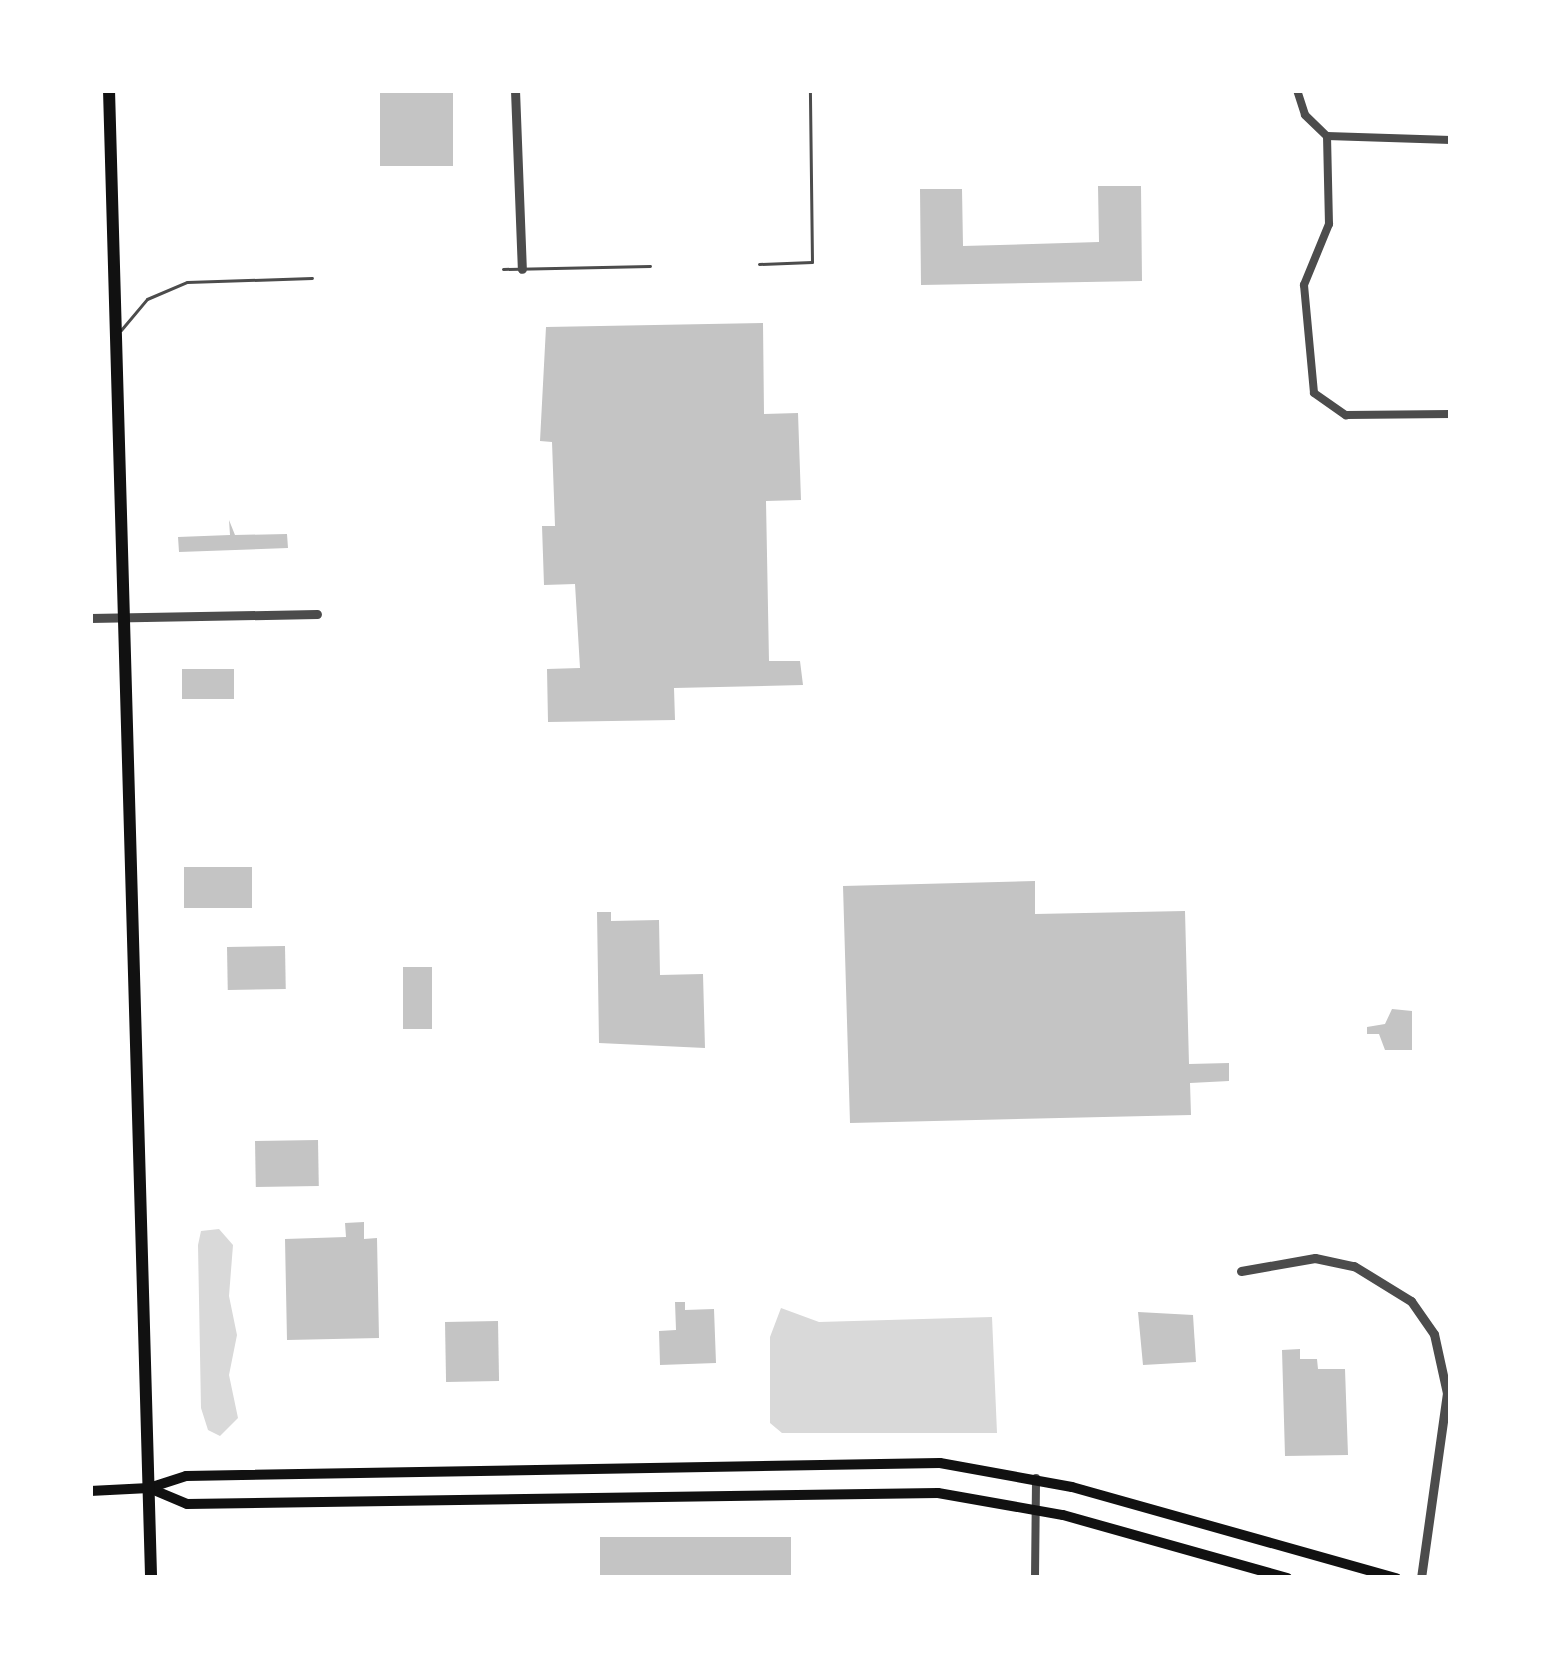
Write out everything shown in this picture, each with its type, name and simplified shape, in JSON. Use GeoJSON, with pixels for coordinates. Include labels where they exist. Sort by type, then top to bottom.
{"type":"FeatureCollection","features":[{"type":"Feature","properties":{"kind":"main road"},"geometry":{"type":"LineString","coordinates":[[110,90],[151,1578]]}},
{"type":"Feature","properties":{"kind":"main road"},"geometry":{"type":"LineString","coordinates":[[90,1491],[149,1488],[186,1476],[888,1461],[1036,1478],[1396,1578]]}},
{"type":"Feature","properties":{"kind":"main road"},"geometry":{"type":"LineString","coordinates":[[149,1488],[187,1504],[887,1491],[1036,1509],[1287,1578]]}},
{"type":"Feature","properties":{"kind":"street"},"geometry":{"type":"LineString","coordinates":[[515,90],[522,268]]}},
{"type":"Feature","properties":{"kind":"street"},"geometry":{"type":"LineString","coordinates":[[1297,90],[1305,116],[1327,136],[1451,140]]}},
{"type":"Feature","properties":{"kind":"street"},"geometry":{"type":"LineString","coordinates":[[1327,136],[1329,224],[1304,285],[1314,393],[1346,416],[1451,414]]}},
{"type":"Feature","properties":{"kind":"street"},"geometry":{"type":"LineString","coordinates":[[90,618],[317,614]]}},
{"type":"Feature","properties":{"kind":"street"},"geometry":{"type":"LineString","coordinates":[[1240,1271],[1315,1258],[1354,1266],[1411,1300],[1434,1334],[1448,1393],[1421,1578]]}},
{"type":"Feature","properties":{"kind":"street"},"geometry":{"type":"LineString","coordinates":[[1035,1578],[1036,1478]]}},
{"type":"Feature","properties":{"kind":"lane"},"geometry":{"type":"LineString","coordinates":[[759,264],[812,262],[810,90]]}},
{"type":"Feature","properties":{"kind":"lane"},"geometry":{"type":"LineString","coordinates":[[503,269],[650,266]]}},
{"type":"Feature","properties":{"kind":"lane"},"geometry":{"type":"LineString","coordinates":[[116,336],[147,299],[187,282],[311,278]]}},
{"type":"Feature","properties":{"kind":"shaded area"},"geometry":{"type":"Polygon","coordinates":[[[219,1229],[233,1245],[229,1296],[237,1335],[229,1375],[238,1418],[220,1436],[208,1430],[201,1408],[198,1245],[201,1231],[219,1229]]]}},
{"type":"Feature","properties":{"kind":"shaded area"},"geometry":{"type":"Polygon","coordinates":[[[781,1308],[819,1322],[992,1317],[997,1433],[782,1433],[770,1423],[770,1337],[781,1308]]]}},
{"type":"Feature","properties":{"kind":"building"},"geometry":{"type":"Polygon","coordinates":[[[380,90],[453,90],[453,166],[380,166],[380,90]]]}},
{"type":"Feature","properties":{"kind":"building"},"geometry":{"type":"Polygon","coordinates":[[[1098,186],[1141,186],[1142,281],[921,285],[920,189],[962,189],[963,246],[1099,242],[1098,186]]]}},
{"type":"Feature","properties":{"kind":"building"},"geometry":{"type":"Polygon","coordinates":[[[763,323],[764,414],[798,413],[801,500],[766,501],[769,661],[800,661],[803,685],[674,688],[675,720],[548,722],[547,669],[580,668],[575,584],[544,585],[542,526],[555,526],[552,442],[540,441],[546,327],[763,323]]]}},
{"type":"Feature","properties":{"kind":"building"},"geometry":{"type":"Polygon","coordinates":[[[229,520],[235,535],[287,534],[288,548],[179,552],[178,537],[230,535],[229,520]]]}},
{"type":"Feature","properties":{"kind":"building"},"geometry":{"type":"Polygon","coordinates":[[[182,669],[234,669],[234,699],[182,699],[182,669]]]}},
{"type":"Feature","properties":{"kind":"building"},"geometry":{"type":"Polygon","coordinates":[[[184,867],[252,867],[252,908],[184,908],[184,867]]]}},
{"type":"Feature","properties":{"kind":"building"},"geometry":{"type":"Polygon","coordinates":[[[1035,881],[1035,914],[1185,911],[1189,1064],[1229,1063],[1229,1081],[1190,1083],[1191,1115],[850,1123],[843,886],[1035,881]]]}},
{"type":"Feature","properties":{"kind":"building"},"geometry":{"type":"Polygon","coordinates":[[[597,912],[611,912],[611,921],[659,920],[660,975],[703,974],[705,1048],[599,1043],[597,912]]]}},
{"type":"Feature","properties":{"kind":"building"},"geometry":{"type":"Polygon","coordinates":[[[285,946],[286,989],[228,990],[227,947],[285,946]]]}},
{"type":"Feature","properties":{"kind":"building"},"geometry":{"type":"Polygon","coordinates":[[[403,967],[432,967],[432,1029],[403,1029],[403,967]]]}},
{"type":"Feature","properties":{"kind":"building"},"geometry":{"type":"Polygon","coordinates":[[[1392,1009],[1412,1011],[1412,1050],[1385,1050],[1379,1034],[1367,1034],[1367,1027],[1385,1024],[1392,1009]]]}},
{"type":"Feature","properties":{"kind":"building"},"geometry":{"type":"Polygon","coordinates":[[[318,1140],[319,1186],[256,1187],[255,1141],[318,1140]]]}},
{"type":"Feature","properties":{"kind":"building"},"geometry":{"type":"Polygon","coordinates":[[[364,1222],[364,1239],[377,1238],[379,1338],[287,1340],[285,1239],[346,1237],[345,1223],[364,1222]]]}},
{"type":"Feature","properties":{"kind":"building"},"geometry":{"type":"Polygon","coordinates":[[[675,1302],[685,1302],[685,1310],[714,1309],[716,1363],[660,1365],[659,1331],[676,1330],[675,1302]]]}},
{"type":"Feature","properties":{"kind":"building"},"geometry":{"type":"Polygon","coordinates":[[[1138,1312],[1193,1315],[1196,1362],[1143,1365],[1138,1312]]]}},
{"type":"Feature","properties":{"kind":"building"},"geometry":{"type":"Polygon","coordinates":[[[498,1321],[499,1381],[446,1382],[445,1322],[498,1321]]]}},
{"type":"Feature","properties":{"kind":"building"},"geometry":{"type":"Polygon","coordinates":[[[1300,1349],[1300,1359],[1317,1359],[1318,1369],[1345,1369],[1348,1455],[1285,1456],[1282,1350],[1300,1349]]]}},
{"type":"Feature","properties":{"kind":"building"},"geometry":{"type":"Polygon","coordinates":[[[600,1537],[791,1537],[791,1578],[600,1578],[600,1537]]]}}]}
